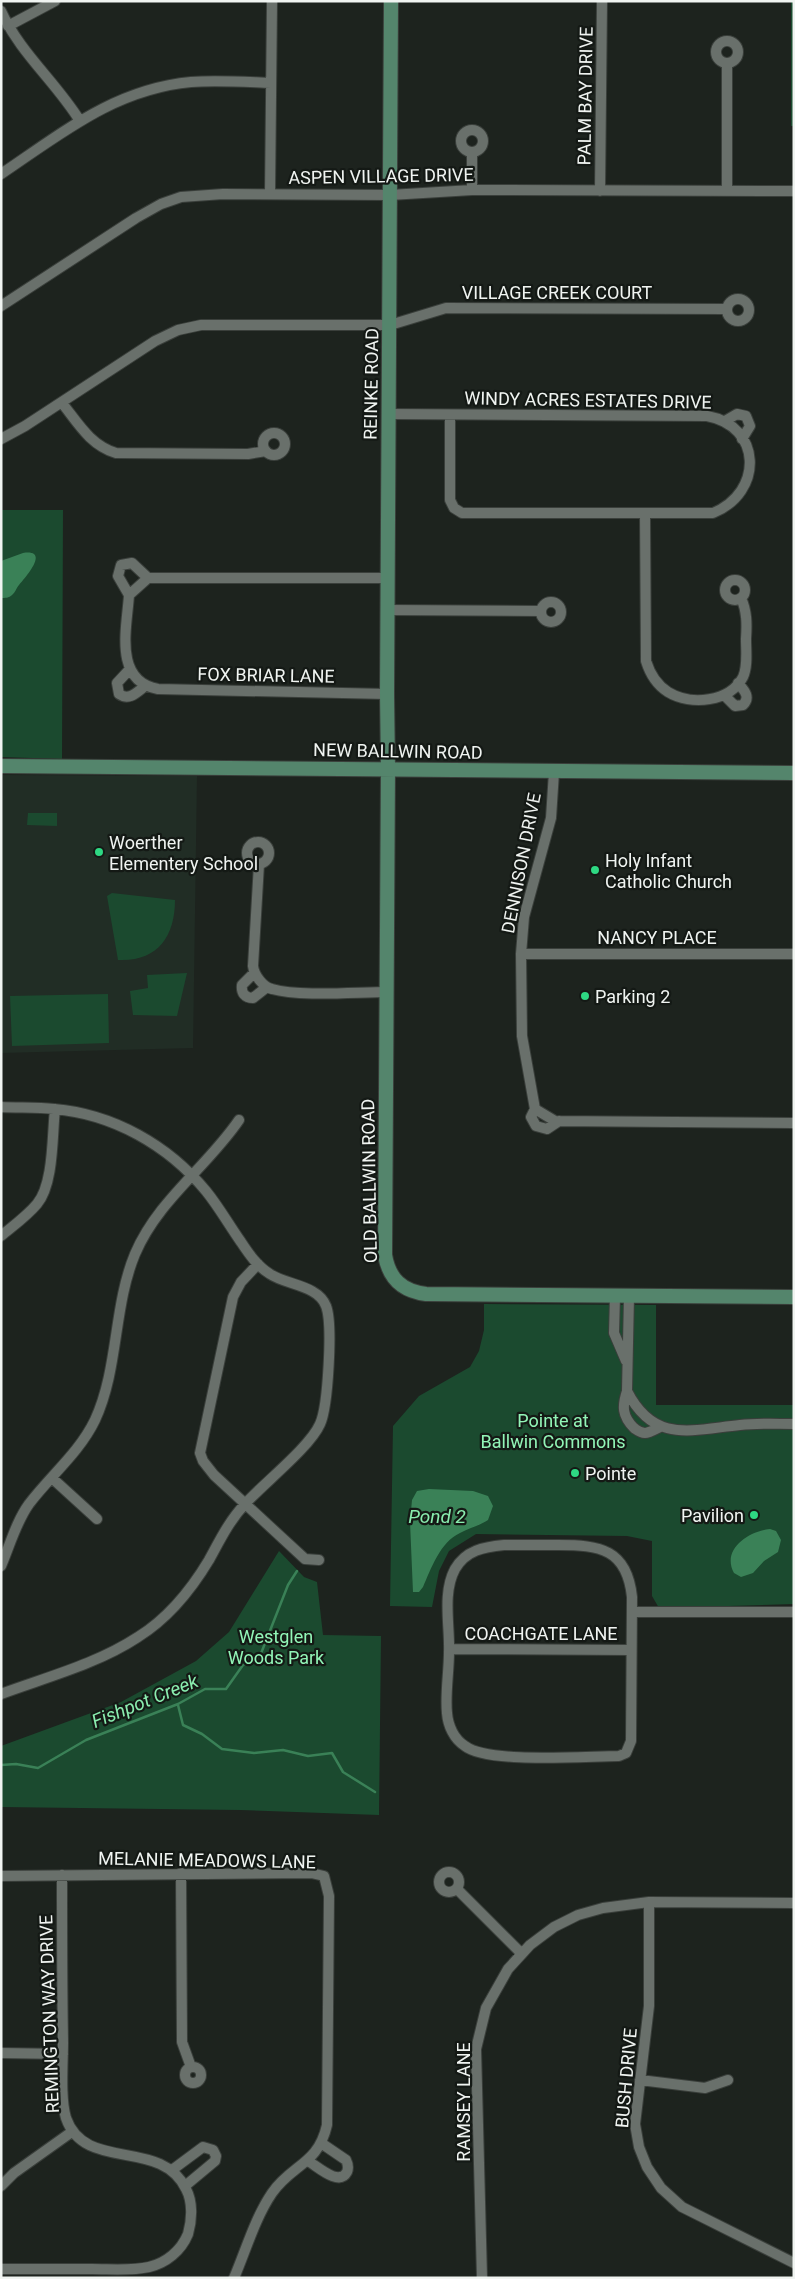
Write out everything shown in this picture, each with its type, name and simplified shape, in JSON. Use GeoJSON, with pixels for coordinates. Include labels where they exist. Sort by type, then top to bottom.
{"type":"FeatureCollection","features":[{"type":"Feature","properties":{"kind":"street"},"geometry":{"type":"LineString","coordinates":[[8,26],[55,1]]}},
{"type":"Feature","properties":{"kind":"street"},"geometry":{"type":"LineString","coordinates":[[270,194],[272,1]]}},
{"type":"Feature","properties":{"kind":"street","name":"REINKE ROAD"},"geometry":{"type":"LineString","coordinates":[[388,768],[387,578],[391,1]]}},
{"type":"Feature","properties":{"kind":"street","name":"PALM BAY DRIVE"},"geometry":{"type":"LineString","coordinates":[[600,191],[602,1]]}},
{"type":"Feature","properties":{"kind":"street"},"geometry":{"type":"LineString","coordinates":[[1,11],[17,41],[68,101],[80,121]]}},
{"type":"Feature","properties":{"kind":"street"},"geometry":{"type":"LineString","coordinates":[[726,64],[727,191]]}},
{"type":"Feature","properties":{"kind":"street"},"geometry":{"type":"LineString","coordinates":[[1,174],[80,121],[118,100],[169,86],[207,82],[271,83]]}},
{"type":"Feature","properties":{"kind":"street"},"geometry":{"type":"LineString","coordinates":[[472,152],[472,190]]}},
{"type":"Feature","properties":{"kind":"street","name":"ASPEN VILLAGE DRIVE"},"geometry":{"type":"LineString","coordinates":[[1,306],[161,204],[181,197],[202,194],[390,195],[472,190],[794,191]]}},
{"type":"Feature","properties":{"kind":"street","name":"VILLAGE CREEK COURT"},"geometry":{"type":"LineString","coordinates":[[1,438],[26,426],[155,341],[189,327],[201,325],[390,325],[446,308],[727,310]]}},
{"type":"Feature","properties":{"kind":"street"},"geometry":{"type":"LineString","coordinates":[[62,402],[90,440],[100,447],[116,453],[248,454],[266,451]]}},
{"type":"Feature","properties":{"kind":"street","name":"WINDY ACRES ESTATES DRIVE"},"geometry":{"type":"LineString","coordinates":[[389,414],[707,416],[724,421],[734,427],[742,438],[748,449],[749,475],[736,499],[726,507],[713,513],[462,513],[454,508],[450,500],[450,415]]}},
{"type":"Feature","properties":{"kind":"street","name":"WINDY ACRES ESTATES DRIVE"},"geometry":{"type":"LineString","coordinates":[[724,421],[737,414],[746,416],[750,426],[742,438]]}},
{"type":"Feature","properties":{"kind":"street"},"geometry":{"type":"LineString","coordinates":[[645,514],[645,651],[649,669],[658,683],[676,696],[703,699],[724,695],[738,684],[743,676],[746,663],[746,609],[741,598]]}},
{"type":"Feature","properties":{"kind":"street"},"geometry":{"type":"LineString","coordinates":[[130,669],[117,683],[119,694],[125,697],[131,697],[145,686],[130,669],[126,638],[129,595],[118,576],[121,565],[132,563],[148,578]]}},
{"type":"Feature","properties":{"kind":"street"},"geometry":{"type":"LineString","coordinates":[[129,595],[148,578],[387,578]]}},
{"type":"Feature","properties":{"kind":"street"},"geometry":{"type":"LineString","coordinates":[[388,610],[541,611]]}},
{"type":"Feature","properties":{"kind":"street"},"geometry":{"type":"LineString","coordinates":[[724,695],[735,706],[743,705],[747,700],[747,694],[738,684]]}},
{"type":"Feature","properties":{"kind":"street","name":"FOX BRIAR LANE"},"geometry":{"type":"LineString","coordinates":[[145,686],[158,689],[387,694]]}},
{"type":"Feature","properties":{"kind":"street","name":"NEW BALLWIN ROAD"},"geometry":{"type":"LineString","coordinates":[[1,766],[257,770],[388,768],[554,772],[794,774]]}},
{"type":"Feature","properties":{"kind":"street","name":"OLD BALLWIN ROAD"},"geometry":{"type":"LineString","coordinates":[[388,768],[385,1255],[387,1268],[392,1276],[409,1290],[426,1294],[794,1297]]}},
{"type":"Feature","properties":{"kind":"street","name":"DENNISON DRIVE"},"geometry":{"type":"LineString","coordinates":[[554,772],[551,818],[524,917],[521,954],[522,1036],[535,1109],[550,1119],[559,1121],[794,1123]]}},
{"type":"Feature","properties":{"kind":"street"},"geometry":{"type":"LineString","coordinates":[[259,864],[253,941],[254,973],[267,987],[290,992],[387,992]]}},
{"type":"Feature","properties":{"kind":"street","name":"NANCY PLACE"},"geometry":{"type":"LineString","coordinates":[[521,954],[794,954]]}},
{"type":"Feature","properties":{"kind":"street"},"geometry":{"type":"LineString","coordinates":[[254,973],[242,985],[244,994],[247,997],[253,998],[267,987]]}},
{"type":"Feature","properties":{"kind":"street"},"geometry":{"type":"LineString","coordinates":[[1,1107],[55,1109],[101,1118],[136,1133],[167,1154],[192,1175],[258,1264],[286,1283],[316,1293],[325,1302],[328,1317],[328,1392],[324,1416],[319,1427],[311,1438],[246,1503],[225,1530],[194,1583],[176,1606],[146,1632],[96,1660],[1,1694]]}},
{"type":"Feature","properties":{"kind":"street"},"geometry":{"type":"LineString","coordinates":[[1,1236],[36,1205],[44,1192],[48,1177],[55,1109]]}},
{"type":"Feature","properties":{"kind":"street"},"geometry":{"type":"LineString","coordinates":[[1,1566],[22,1515],[79,1447],[100,1406],[125,1286],[141,1240],[160,1210],[217,1151],[240,1120]]}},
{"type":"Feature","properties":{"kind":"street"},"geometry":{"type":"LineString","coordinates":[[258,1264],[241,1282],[233,1297],[200,1453],[207,1468],[305,1559],[319,1560]]}},
{"type":"Feature","properties":{"kind":"street"},"geometry":{"type":"LineString","coordinates":[[622,1296],[628,1364],[627,1391],[623,1403],[623,1414],[638,1432],[645,1433],[660,1427]]}},
{"type":"Feature","properties":{"kind":"street"},"geometry":{"type":"LineString","coordinates":[[627,1391],[642,1413],[660,1427],[670,1430],[714,1430],[743,1424],[794,1424]]}},
{"type":"Feature","properties":{"kind":"street"},"geometry":{"type":"LineString","coordinates":[[52,1478],[97,1519]]}},
{"type":"Feature","properties":{"kind":"street"},"geometry":{"type":"LineString","coordinates":[[504,1545],[586,1545],[600,1547],[618,1560],[629,1577],[632,1612],[632,1741],[626,1753],[619,1756],[498,1757],[473,1751],[464,1745],[451,1729],[447,1713],[450,1649],[448,1596],[455,1570],[467,1556],[483,1547],[504,1545]]}},
{"type":"Feature","properties":{"kind":"street"},"geometry":{"type":"LineString","coordinates":[[632,1612],[794,1612]]}},
{"type":"Feature","properties":{"kind":"street","name":"COACHGATE LANE"},"geometry":{"type":"LineString","coordinates":[[450,1649],[632,1650]]}},
{"type":"Feature","properties":{"kind":"street"},"geometry":{"type":"LineString","coordinates":[[181,1874],[182,2042],[190,2067]]}},
{"type":"Feature","properties":{"kind":"street","name":"MELANIE MEADOWS LANE"},"geometry":{"type":"LineString","coordinates":[[1,1876],[181,1874],[311,1874],[324,1876],[329,1896],[327,2125],[322,2143],[308,2161],[278,2185],[268,2200],[234,2278]]}},
{"type":"Feature","properties":{"kind":"street","name":"REMINGTON WAY DRIVE"},"geometry":{"type":"LineString","coordinates":[[1,2269],[126,2269],[149,2267],[176,2253],[188,2234],[191,2212],[190,2201],[185,2186],[172,2170],[150,2159],[101,2150],[80,2138],[73,2130],[65,2110],[62,1875]]}},
{"type":"Feature","properties":{"kind":"street"},"geometry":{"type":"LineString","coordinates":[[457,1889],[522,1954]]}},
{"type":"Feature","properties":{"kind":"street","name":"RAMSEY LANE"},"geometry":{"type":"LineString","coordinates":[[482,2278],[476,2049],[481,2024],[492,1994],[522,1954],[541,1936],[578,1915],[618,1905],[649,1902],[794,1903]]}},
{"type":"Feature","properties":{"kind":"street","name":"BUSH DRIVE"},"geometry":{"type":"LineString","coordinates":[[649,1902],[650,2006],[635,2124],[639,2147],[647,2167],[661,2188],[682,2207],[794,2263]]}},
{"type":"Feature","properties":{"kind":"street"},"geometry":{"type":"LineString","coordinates":[[1,2054],[63,2054]]}},
{"type":"Feature","properties":{"kind":"street"},"geometry":{"type":"LineString","coordinates":[[640,2080],[705,2088],[728,2080]]}},
{"type":"Feature","properties":{"kind":"street"},"geometry":{"type":"LineString","coordinates":[[1,2186],[14,2173],[73,2130]]}},
{"type":"Feature","properties":{"kind":"street"},"geometry":{"type":"LineString","coordinates":[[308,2161],[333,2176],[340,2177],[346,2174],[348,2167],[346,2160],[322,2143]]}},
{"type":"Feature","properties":{"kind":"street"},"geometry":{"type":"LineString","coordinates":[[172,2170],[203,2147],[214,2150],[215,2161],[185,2186]]}},
{"type":"Feature","properties":{"kind":"shaded area","name":"Woerther Elementery School"},"geometry":{"type":"Polygon","coordinates":[[[3,775],[197,776],[193,1048],[1,1053],[3,775]]]}},
{"type":"Feature","properties":{"kind":"green space"},"geometry":{"type":"Polygon","coordinates":[[[791,1],[794,1],[794,126],[791,126],[791,1]]]}},
{"type":"Feature","properties":{"kind":"green space"},"geometry":{"type":"Polygon","coordinates":[[[1,510],[63,510],[62,759],[1,757],[1,510]]]}},
{"type":"Feature","properties":{"kind":"green space"},"geometry":{"type":"Polygon","coordinates":[[[28,813],[57,813],[57,826],[27,825],[28,813]]]}},
{"type":"Feature","properties":{"kind":"green space"},"geometry":{"type":"Polygon","coordinates":[[[112,893],[175,900],[172,925],[161,945],[153,952],[132,960],[118,960],[107,896],[112,893]]]}},
{"type":"Feature","properties":{"kind":"green space"},"geometry":{"type":"Polygon","coordinates":[[[187,973],[177,1016],[133,1015],[130,991],[148,988],[147,975],[187,973]]]}},
{"type":"Feature","properties":{"kind":"green space"},"geometry":{"type":"Polygon","coordinates":[[[108,994],[109,1043],[12,1046],[10,996],[108,994]]]}},
{"type":"Feature","properties":{"kind":"green space","name":"Pointe at Ballwin Commons"},"geometry":{"type":"Polygon","coordinates":[[[484,1304],[656,1305],[656,1405],[794,1405],[794,1604],[659,1608],[652,1596],[652,1541],[627,1536],[476,1534],[449,1551],[439,1571],[432,1607],[390,1606],[393,1426],[419,1396],[470,1367],[479,1351],[484,1330],[484,1304]]]}},
{"type":"Feature","properties":{"kind":"green space","name":"Westglen Woods Park"},"geometry":{"type":"Polygon","coordinates":[[[279,1551],[304,1577],[317,1582],[323,1635],[381,1636],[379,1815],[240,1810],[1,1807],[1,1746],[121,1702],[196,1661],[229,1632],[279,1551]]]}},
{"type":"Feature","properties":{"kind":"water"},"geometry":{"type":"Polygon","coordinates":[[[23,553],[35,555],[34,565],[11,596],[1,598],[1,561],[23,553]]]}},
{"type":"Feature","properties":{"kind":"water","name":"Pond 2"},"geometry":{"type":"Polygon","coordinates":[[[429,1489],[473,1491],[488,1496],[493,1506],[488,1520],[460,1533],[447,1543],[433,1564],[423,1587],[419,1592],[413,1592],[410,1522],[412,1500],[417,1491],[429,1489]]]}},
{"type":"Feature","properties":{"kind":"water"},"geometry":{"type":"Polygon","coordinates":[[[770,1529],[776,1531],[781,1540],[778,1552],[764,1561],[753,1573],[741,1577],[734,1573],[731,1556],[734,1549],[746,1537],[762,1530],[770,1529]]]}},
{"type":"Feature","properties":{"kind":"waterway","name":"Fishpot Creek"},"geometry":{"type":"LineString","coordinates":[[1,1765],[16,1764],[38,1768],[86,1740],[178,1704],[205,1689],[226,1689],[243,1665],[260,1656],[288,1585],[297,1571]]}},
{"type":"Feature","properties":{"kind":"waterway"},"geometry":{"type":"LineString","coordinates":[[178,1705],[183,1725],[202,1734],[222,1749],[254,1753],[283,1750],[308,1756],[332,1753],[343,1772],[375,1792]]}},
{"type":"Feature","properties":{"kind":"place","name":"Woerther Elementery School"},"geometry":{"type":"Point","coordinates":[99,852]}},
{"type":"Feature","properties":{"kind":"place","name":"Holy Infant Catholic Church"},"geometry":{"type":"Point","coordinates":[595,870]}},
{"type":"Feature","properties":{"kind":"place","name":"Parking 2"},"geometry":{"type":"Point","coordinates":[585,996]}},
{"type":"Feature","properties":{"kind":"place","name":"Pointe"},"geometry":{"type":"Point","coordinates":[575,1473]}},
{"type":"Feature","properties":{"kind":"place","name":"Pavilion"},"geometry":{"type":"Point","coordinates":[754,1515]}}]}
